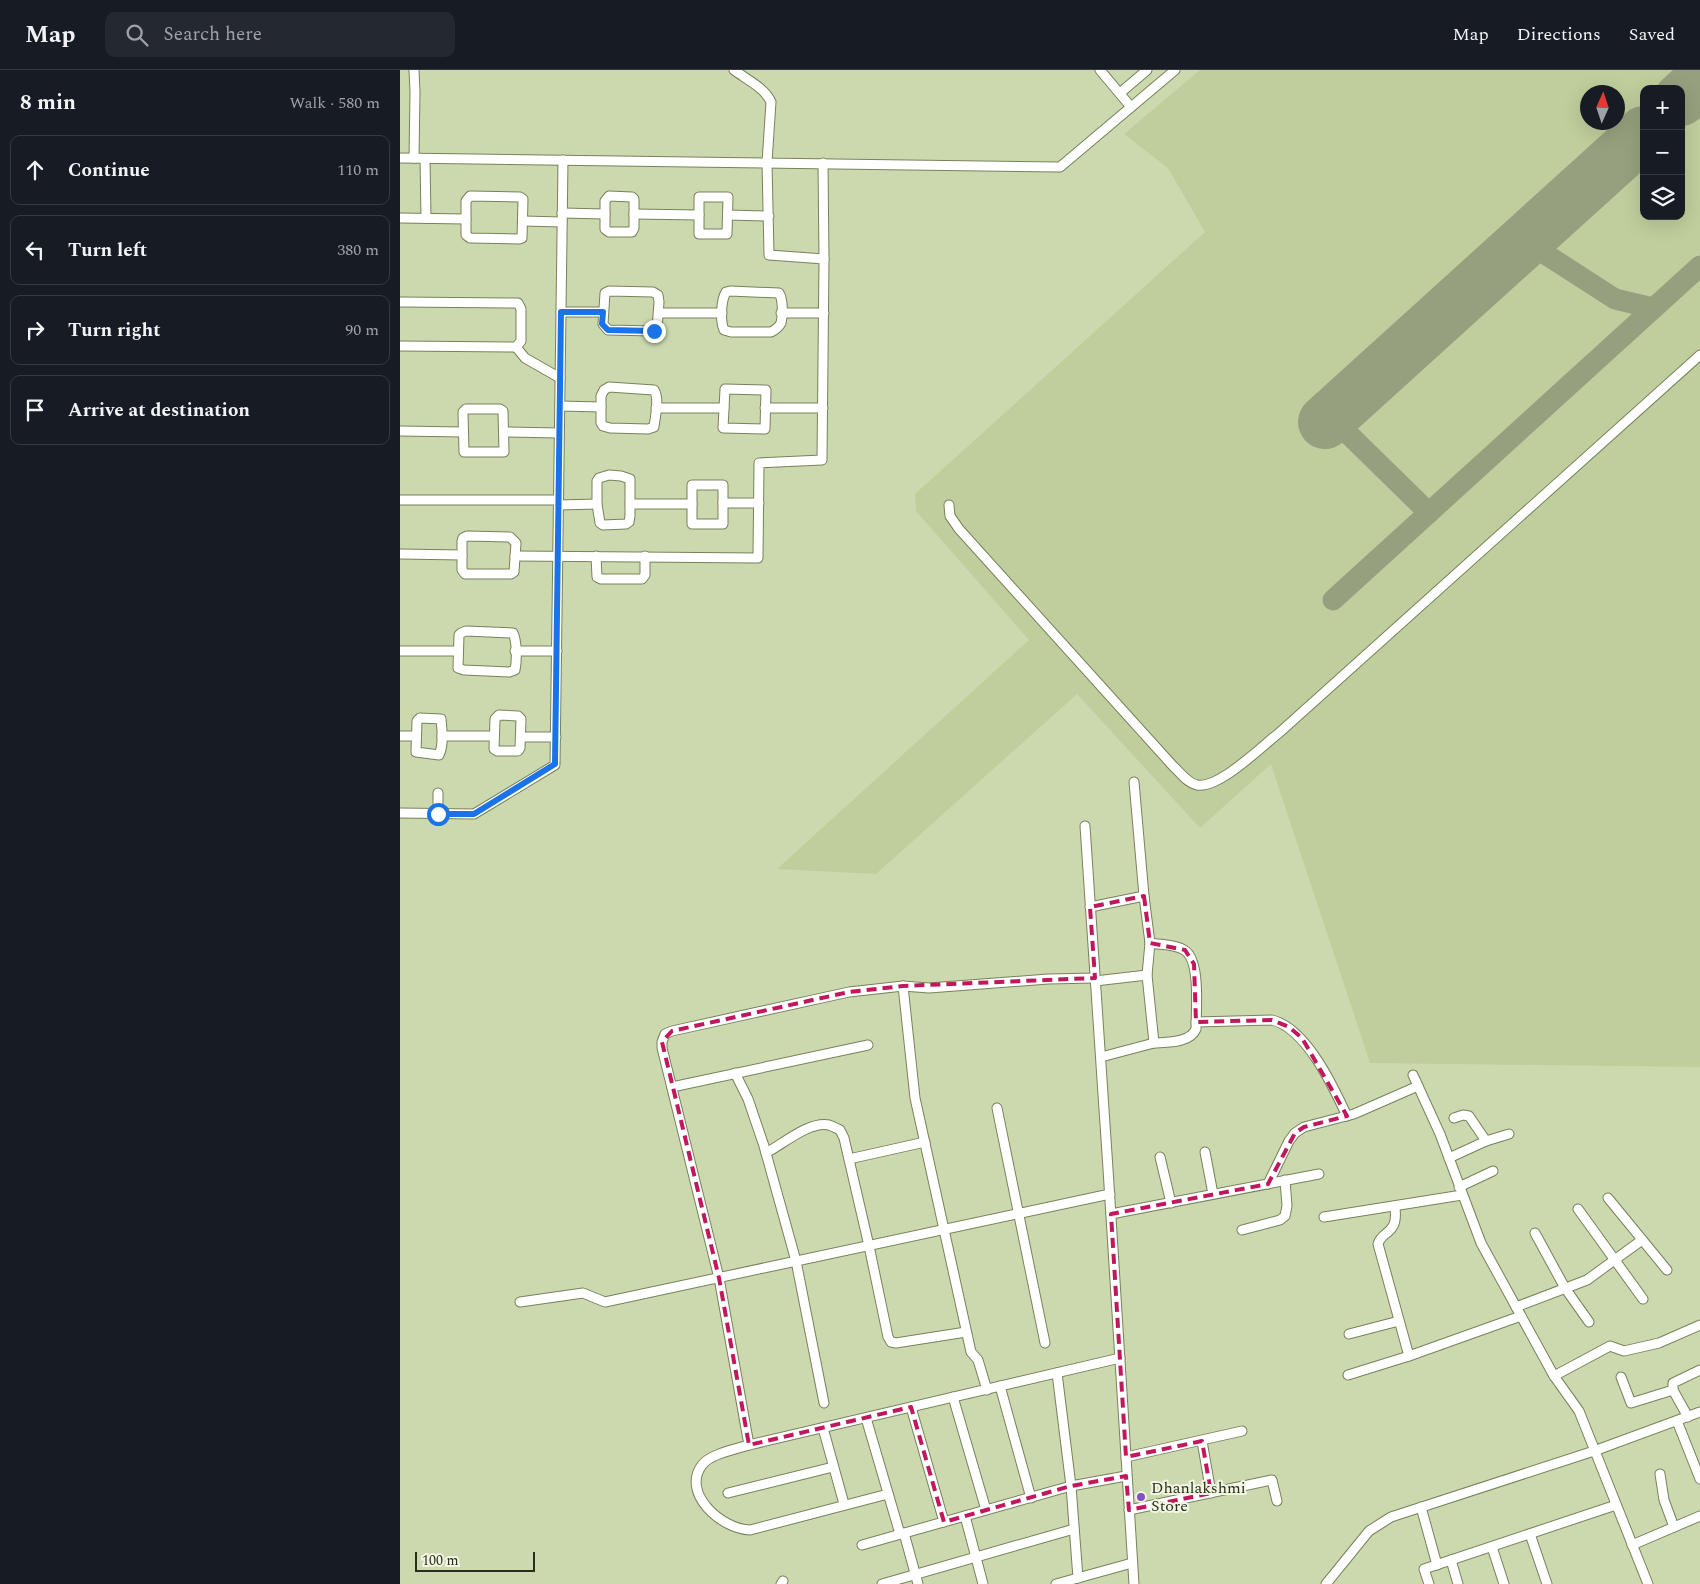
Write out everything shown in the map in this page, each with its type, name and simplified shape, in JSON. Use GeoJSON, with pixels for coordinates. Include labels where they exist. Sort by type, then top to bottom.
{"type":"FeatureCollection","features":[{"type":"Feature","properties":{"kind":"street"},"geometry":{"type":"LineString","coordinates":[[414,70],[414,158]]}},
{"type":"Feature","properties":{"kind":"street"},"geometry":{"type":"LineString","coordinates":[[734,70],[759,88],[769,97],[771,102],[767,162],[769,255],[824,258]]}},
{"type":"Feature","properties":{"kind":"street"},"geometry":{"type":"LineString","coordinates":[[1100,70],[1131,106]]}},
{"type":"Feature","properties":{"kind":"street"},"geometry":{"type":"LineString","coordinates":[[1120,93],[1147,70]]}},
{"type":"Feature","properties":{"kind":"street"},"geometry":{"type":"LineString","coordinates":[[400,158],[1060,167],[1175,70]]}},
{"type":"Feature","properties":{"kind":"street"},"geometry":{"type":"LineString","coordinates":[[425,159],[426,218]]}},
{"type":"Feature","properties":{"kind":"street"},"geometry":{"type":"LineString","coordinates":[[400,814],[474,814],[555,764],[559,556],[562,160]]}},
{"type":"Feature","properties":{"kind":"street"},"geometry":{"type":"LineString","coordinates":[[515,556],[758,558],[759,463],[822,460],[824,314],[823,164]]}},
{"type":"Feature","properties":{"kind":"street"},"geometry":{"type":"LineString","coordinates":[[470,196],[520,197],[524,202],[523,221],[522,235],[519,239],[470,238],[466,235],[467,198],[470,196]]}},
{"type":"Feature","properties":{"kind":"street"},"geometry":{"type":"LineString","coordinates":[[608,196],[630,196],[634,199],[634,228],[632,232],[606,231],[605,214],[605,201],[608,196]]}},
{"type":"Feature","properties":{"kind":"street"},"geometry":{"type":"LineString","coordinates":[[699,197],[728,197],[728,234],[699,234],[699,215],[699,197]]}},
{"type":"Feature","properties":{"kind":"street"},"geometry":{"type":"LineString","coordinates":[[523,221],[605,214]]}},
{"type":"Feature","properties":{"kind":"street"},"geometry":{"type":"LineString","coordinates":[[634,214],[699,215]]}},
{"type":"Feature","properties":{"kind":"street"},"geometry":{"type":"LineString","coordinates":[[728,215],[769,216]]}},
{"type":"Feature","properties":{"kind":"street"},"geometry":{"type":"LineString","coordinates":[[400,218],[466,219]]}},
{"type":"Feature","properties":{"kind":"street"},"geometry":{"type":"LineString","coordinates":[[730,290],[779,293],[782,298],[781,323],[777,329],[771,332],[731,332],[722,329],[722,313],[724,294],[730,290]]}},
{"type":"Feature","properties":{"kind":"street"},"geometry":{"type":"LineString","coordinates":[[609,291],[653,292],[658,295],[658,326],[654,331],[608,330],[602,324],[603,312],[603,299],[605,293],[609,291]]}},
{"type":"Feature","properties":{"kind":"street"},"geometry":{"type":"LineString","coordinates":[[400,302],[518,303],[521,308],[521,341],[516,348]]}},
{"type":"Feature","properties":{"kind":"street"},"geometry":{"type":"LineString","coordinates":[[561,312],[603,312]]}},
{"type":"Feature","properties":{"kind":"street"},"geometry":{"type":"LineString","coordinates":[[659,312],[722,313]]}},
{"type":"Feature","properties":{"kind":"street"},"geometry":{"type":"LineString","coordinates":[[781,313],[824,314]]}},
{"type":"Feature","properties":{"kind":"street"},"geometry":{"type":"LineString","coordinates":[[400,346],[516,348]]}},
{"type":"Feature","properties":{"kind":"street"},"geometry":{"type":"LineString","coordinates":[[516,348],[524,358],[560,378]]}},
{"type":"Feature","properties":{"kind":"street"},"geometry":{"type":"LineString","coordinates":[[949,505],[950,516],[959,529],[1173,766],[1188,780],[1198,785],[1215,782],[1279,733],[1700,355]]}},
{"type":"Feature","properties":{"kind":"street"},"geometry":{"type":"LineString","coordinates":[[609,387],[654,390],[656,394],[656,408],[654,427],[648,430],[610,428],[602,426],[601,423],[601,396],[604,390],[609,387]]}},
{"type":"Feature","properties":{"kind":"street"},"geometry":{"type":"LineString","coordinates":[[725,389],[766,390],[765,408],[765,429],[724,428],[725,389]]}},
{"type":"Feature","properties":{"kind":"street"},"geometry":{"type":"LineString","coordinates":[[560,406],[601,407]]}},
{"type":"Feature","properties":{"kind":"street"},"geometry":{"type":"LineString","coordinates":[[656,408],[724,408]]}},
{"type":"Feature","properties":{"kind":"street"},"geometry":{"type":"LineString","coordinates":[[765,408],[823,408]]}},
{"type":"Feature","properties":{"kind":"street"},"geometry":{"type":"LineString","coordinates":[[466,409],[500,409],[503,411],[504,432],[504,452],[464,452],[463,412],[466,409]]}},
{"type":"Feature","properties":{"kind":"street"},"geometry":{"type":"LineString","coordinates":[[400,431],[463,432]]}},
{"type":"Feature","properties":{"kind":"street"},"geometry":{"type":"LineString","coordinates":[[504,432],[559,433]]}},
{"type":"Feature","properties":{"kind":"street"},"geometry":{"type":"LineString","coordinates":[[609,475],[630,479],[629,522],[626,524],[603,525],[600,523],[597,504],[598,478],[609,475]]}},
{"type":"Feature","properties":{"kind":"street"},"geometry":{"type":"LineString","coordinates":[[692,485],[723,485],[723,504],[722,524],[692,524],[692,485]]}},
{"type":"Feature","properties":{"kind":"street"},"geometry":{"type":"LineString","coordinates":[[400,500],[597,504]]}},
{"type":"Feature","properties":{"kind":"street"},"geometry":{"type":"LineString","coordinates":[[723,504],[759,503]]}},
{"type":"Feature","properties":{"kind":"street"},"geometry":{"type":"LineString","coordinates":[[630,504],[692,504]]}},
{"type":"Feature","properties":{"kind":"street"},"geometry":{"type":"LineString","coordinates":[[467,536],[510,537],[516,544],[515,556],[515,570],[511,574],[465,574],[462,570],[462,541],[467,536]]}},
{"type":"Feature","properties":{"kind":"street"},"geometry":{"type":"LineString","coordinates":[[400,554],[462,555]]}},
{"type":"Feature","properties":{"kind":"street"},"geometry":{"type":"LineString","coordinates":[[596,556],[597,577],[602,579],[642,579],[645,575],[645,556]]}},
{"type":"Feature","properties":{"kind":"street"},"geometry":{"type":"LineString","coordinates":[[466,631],[511,632],[515,635],[515,651],[516,668],[509,672],[461,670],[458,668],[460,635],[466,631]]}},
{"type":"Feature","properties":{"kind":"street"},"geometry":{"type":"LineString","coordinates":[[400,651],[458,651]]}},
{"type":"Feature","properties":{"kind":"street"},"geometry":{"type":"LineString","coordinates":[[515,651],[557,652]]}},
{"type":"Feature","properties":{"kind":"street"},"geometry":{"type":"LineString","coordinates":[[497,716],[518,716],[521,720],[519,750],[515,752],[495,750],[494,736],[495,719],[497,716]]}},
{"type":"Feature","properties":{"kind":"street"},"geometry":{"type":"LineString","coordinates":[[420,718],[441,719],[442,736],[441,752],[438,756],[417,754],[417,721],[420,718]]}},
{"type":"Feature","properties":{"kind":"street"},"geometry":{"type":"LineString","coordinates":[[400,736],[416,736]]}},
{"type":"Feature","properties":{"kind":"street"},"geometry":{"type":"LineString","coordinates":[[442,736],[494,736]]}},
{"type":"Feature","properties":{"kind":"street"},"geometry":{"type":"LineString","coordinates":[[521,737],[556,737]]}},
{"type":"Feature","properties":{"kind":"street"},"geometry":{"type":"LineString","coordinates":[[1134,782],[1150,943],[1147,975],[1154,1043]]}},
{"type":"Feature","properties":{"kind":"street"},"geometry":{"type":"LineString","coordinates":[[438,793],[438,814]]}},
{"type":"Feature","properties":{"kind":"street"},"geometry":{"type":"LineString","coordinates":[[1085,826],[1134,1584]]}},
{"type":"Feature","properties":{"kind":"street"},"geometry":{"type":"LineString","coordinates":[[1090,907],[1144,896]]}},
{"type":"Feature","properties":{"kind":"street"},"geometry":{"type":"LineString","coordinates":[[1100,1057],[1154,1043],[1188,1038],[1194,1035],[1196,1022],[1194,964],[1185,950],[1150,943]]}},
{"type":"Feature","properties":{"kind":"street"},"geometry":{"type":"LineString","coordinates":[[749,1445],[719,1278],[662,1048],[665,1034],[840,994],[903,986],[929,988],[1048,979],[1095,980],[1147,975]]}},
{"type":"Feature","properties":{"kind":"street"},"geometry":{"type":"LineString","coordinates":[[903,986],[915,1098],[966,1332],[971,1352],[978,1360],[987,1390]]}},
{"type":"Feature","properties":{"kind":"street"},"geometry":{"type":"LineString","coordinates":[[1196,1022],[1272,1020],[1280,1022],[1302,1038],[1336,1093],[1347,1116]]}},
{"type":"Feature","properties":{"kind":"street"},"geometry":{"type":"LineString","coordinates":[[672,1087],[868,1045]]}},
{"type":"Feature","properties":{"kind":"street"},"geometry":{"type":"LineString","coordinates":[[735,1073],[748,1099],[766,1153],[796,1262],[824,1403]]}},
{"type":"Feature","properties":{"kind":"street"},"geometry":{"type":"LineString","coordinates":[[1413,1075],[1440,1134],[1480,1242],[1554,1376],[1579,1412],[1648,1584]]}},
{"type":"Feature","properties":{"kind":"street"},"geometry":{"type":"LineString","coordinates":[[1268,1184],[1289,1141],[1304,1127],[1347,1116],[1418,1086]]}},
{"type":"Feature","properties":{"kind":"street"},"geometry":{"type":"LineString","coordinates":[[997,1108],[1045,1342]]}},
{"type":"Feature","properties":{"kind":"street"},"geometry":{"type":"LineString","coordinates":[[1454,1118],[1463,1115],[1469,1116],[1486,1141]]}},
{"type":"Feature","properties":{"kind":"street"},"geometry":{"type":"LineString","coordinates":[[766,1153],[803,1130],[823,1125],[840,1130],[844,1138],[869,1246],[886,1332],[891,1342],[921,1340],[966,1332]]}},
{"type":"Feature","properties":{"kind":"street"},"geometry":{"type":"LineString","coordinates":[[1448,1158],[1486,1141],[1509,1134]]}},
{"type":"Feature","properties":{"kind":"street"},"geometry":{"type":"LineString","coordinates":[[849,1159],[925,1142]]}},
{"type":"Feature","properties":{"kind":"street"},"geometry":{"type":"LineString","coordinates":[[1205,1152],[1213,1194]]}},
{"type":"Feature","properties":{"kind":"street"},"geometry":{"type":"LineString","coordinates":[[1160,1157],[1171,1203]]}},
{"type":"Feature","properties":{"kind":"street"},"geometry":{"type":"LineString","coordinates":[[1324,1217],[1394,1206],[1461,1191],[1492,1171]]}},
{"type":"Feature","properties":{"kind":"street"},"geometry":{"type":"LineString","coordinates":[[1111,1214],[1319,1174]]}},
{"type":"Feature","properties":{"kind":"street"},"geometry":{"type":"LineString","coordinates":[[1242,1230],[1280,1220],[1285,1216],[1287,1206],[1285,1180]]}},
{"type":"Feature","properties":{"kind":"street"},"geometry":{"type":"LineString","coordinates":[[520,1302],[583,1293],[605,1302],[1110,1194]]}},
{"type":"Feature","properties":{"kind":"street"},"geometry":{"type":"LineString","coordinates":[[1608,1198],[1667,1270]]}},
{"type":"Feature","properties":{"kind":"street"},"geometry":{"type":"LineString","coordinates":[[1394,1206],[1394,1224],[1380,1239],[1378,1244],[1408,1356]]}},
{"type":"Feature","properties":{"kind":"street"},"geometry":{"type":"LineString","coordinates":[[1578,1210],[1643,1299]]}},
{"type":"Feature","properties":{"kind":"street"},"geometry":{"type":"LineString","coordinates":[[1535,1233],[1565,1288],[1589,1322]]}},
{"type":"Feature","properties":{"kind":"street"},"geometry":{"type":"LineString","coordinates":[[1516,1307],[1587,1280],[1642,1240]]}},
{"type":"Feature","properties":{"kind":"street"},"geometry":{"type":"LineString","coordinates":[[1348,1374],[1408,1356],[1521,1316]]}},
{"type":"Feature","properties":{"kind":"street"},"geometry":{"type":"LineString","coordinates":[[1349,1334],[1399,1322]]}},
{"type":"Feature","properties":{"kind":"street"},"geometry":{"type":"LineString","coordinates":[[1554,1376],[1610,1346],[1624,1351],[1659,1343],[1700,1325]]}},
{"type":"Feature","properties":{"kind":"street"},"geometry":{"type":"LineString","coordinates":[[888,1494],[750,1530],[740,1530],[726,1524],[713,1515],[697,1490],[696,1476],[709,1458],[749,1445],[1120,1358]]}},
{"type":"Feature","properties":{"kind":"street"},"geometry":{"type":"LineString","coordinates":[[1688,1417],[1673,1390],[1673,1383],[1700,1370]]}},
{"type":"Feature","properties":{"kind":"street"},"geometry":{"type":"LineString","coordinates":[[1057,1373],[1078,1578]]}},
{"type":"Feature","properties":{"kind":"street"},"geometry":{"type":"LineString","coordinates":[[1621,1377],[1631,1402],[1673,1390]]}},
{"type":"Feature","properties":{"kind":"street"},"geometry":{"type":"LineString","coordinates":[[1000,1386],[1031,1498]]}},
{"type":"Feature","properties":{"kind":"street"},"geometry":{"type":"LineString","coordinates":[[953,1398],[986,1510]]}},
{"type":"Feature","properties":{"kind":"street"},"geometry":{"type":"LineString","coordinates":[[911,1408],[944,1522]]}},
{"type":"Feature","properties":{"kind":"street"},"geometry":{"type":"LineString","coordinates":[[1326,1584],[1369,1530],[1391,1517],[1594,1450],[1700,1412]]}},
{"type":"Feature","properties":{"kind":"street"},"geometry":{"type":"LineString","coordinates":[[866,1418],[888,1494],[917,1579]]}},
{"type":"Feature","properties":{"kind":"street"},"geometry":{"type":"LineString","coordinates":[[1676,1421],[1700,1479]]}},
{"type":"Feature","properties":{"kind":"street"},"geometry":{"type":"LineString","coordinates":[[823,1428],[844,1504]]}},
{"type":"Feature","properties":{"kind":"street"},"geometry":{"type":"LineString","coordinates":[[1126,1457],[1242,1431]]}},
{"type":"Feature","properties":{"kind":"street"},"geometry":{"type":"LineString","coordinates":[[1202,1441],[1210,1493]]}},
{"type":"Feature","properties":{"kind":"street"},"geometry":{"type":"LineString","coordinates":[[728,1493],[833,1467]]}},
{"type":"Feature","properties":{"kind":"street"},"geometry":{"type":"LineString","coordinates":[[1660,1474],[1664,1500],[1674,1527]]}},
{"type":"Feature","properties":{"kind":"street"},"geometry":{"type":"LineString","coordinates":[[862,1545],[1070,1486],[1126,1476]]}},
{"type":"Feature","properties":{"kind":"street"},"geometry":{"type":"LineString","coordinates":[[1129,1510],[1272,1480],[1277,1500]]}},
{"type":"Feature","properties":{"kind":"street"},"geometry":{"type":"LineString","coordinates":[[1429,1584],[1424,1569],[1616,1505]]}},
{"type":"Feature","properties":{"kind":"street"},"geometry":{"type":"LineString","coordinates":[[1421,1507],[1436,1565]]}},
{"type":"Feature","properties":{"kind":"street"},"geometry":{"type":"LineString","coordinates":[[965,1516],[983,1584]]}},
{"type":"Feature","properties":{"kind":"street"},"geometry":{"type":"LineString","coordinates":[[1632,1545],[1700,1516]]}},
{"type":"Feature","properties":{"kind":"street"},"geometry":{"type":"LineString","coordinates":[[882,1584],[917,1579],[975,1557],[1074,1529]]}},
{"type":"Feature","properties":{"kind":"street"},"geometry":{"type":"LineString","coordinates":[[1530,1534],[1547,1584]]}},
{"type":"Feature","properties":{"kind":"street"},"geometry":{"type":"LineString","coordinates":[[1492,1547],[1504,1584]]}},
{"type":"Feature","properties":{"kind":"street"},"geometry":{"type":"LineString","coordinates":[[1451,1560],[1458,1584]]}},
{"type":"Feature","properties":{"kind":"street"},"geometry":{"type":"LineString","coordinates":[[1056,1584],[1132,1562]]}},
{"type":"Feature","properties":{"kind":"highlighted area"},"geometry":{"type":"Polygon","coordinates":[[[1144,896],[1150,943],[1185,950],[1194,964],[1196,1022],[1272,1020],[1289,1027],[1302,1038],[1347,1116],[1304,1127],[1295,1133],[1268,1184],[1111,1214],[1126,1457],[1202,1441],[1211,1493],[1129,1510],[1126,1476],[1071,1486],[944,1522],[911,1407],[749,1445],[719,1278],[662,1042],[672,1031],[849,992],[903,986],[1095,978],[1090,907],[1144,896]]]}},
{"type":"Feature","properties":{"kind":"shaded area"},"geometry":{"type":"Polygon","coordinates":[[[1200,70],[1700,70],[1700,1067],[1370,1063],[1271,764],[1200,828],[1077,694],[876,874],[777,869],[1029,640],[916,511],[915,494],[1205,232],[1168,168],[1124,134],[1200,70]]]}},
{"type":"Feature","properties":{"kind":"taxiway"},"geometry":{"type":"LineString","coordinates":[[1525,241],[1615,299],[1653,308]]}},
{"type":"Feature","properties":{"kind":"taxiway"},"geometry":{"type":"LineString","coordinates":[[1333,600],[1700,266]]}},
{"type":"Feature","properties":{"kind":"taxiway"},"geometry":{"type":"LineString","coordinates":[[1331,417],[1429,513]]}},
{"type":"Feature","properties":{"kind":"runway"},"geometry":{"type":"LineString","coordinates":[[1685,95],[1700,82]]}},
{"type":"Feature","properties":{"kind":"runway"},"geometry":{"type":"LineString","coordinates":[[1325,422],[1640,137]]}},
{"type":"Feature","properties":{"kind":"place","name":"Dhanlakshmi Store"},"geometry":{"type":"Point","coordinates":[1141,1497]}},
{"type":"Feature","properties":{"kind":"route"},"geometry":{"type":"LineString","coordinates":[[438,814],[474,814],[555,764],[561,312],[603,312],[602,324],[608,330],[654,331]]}}]}
